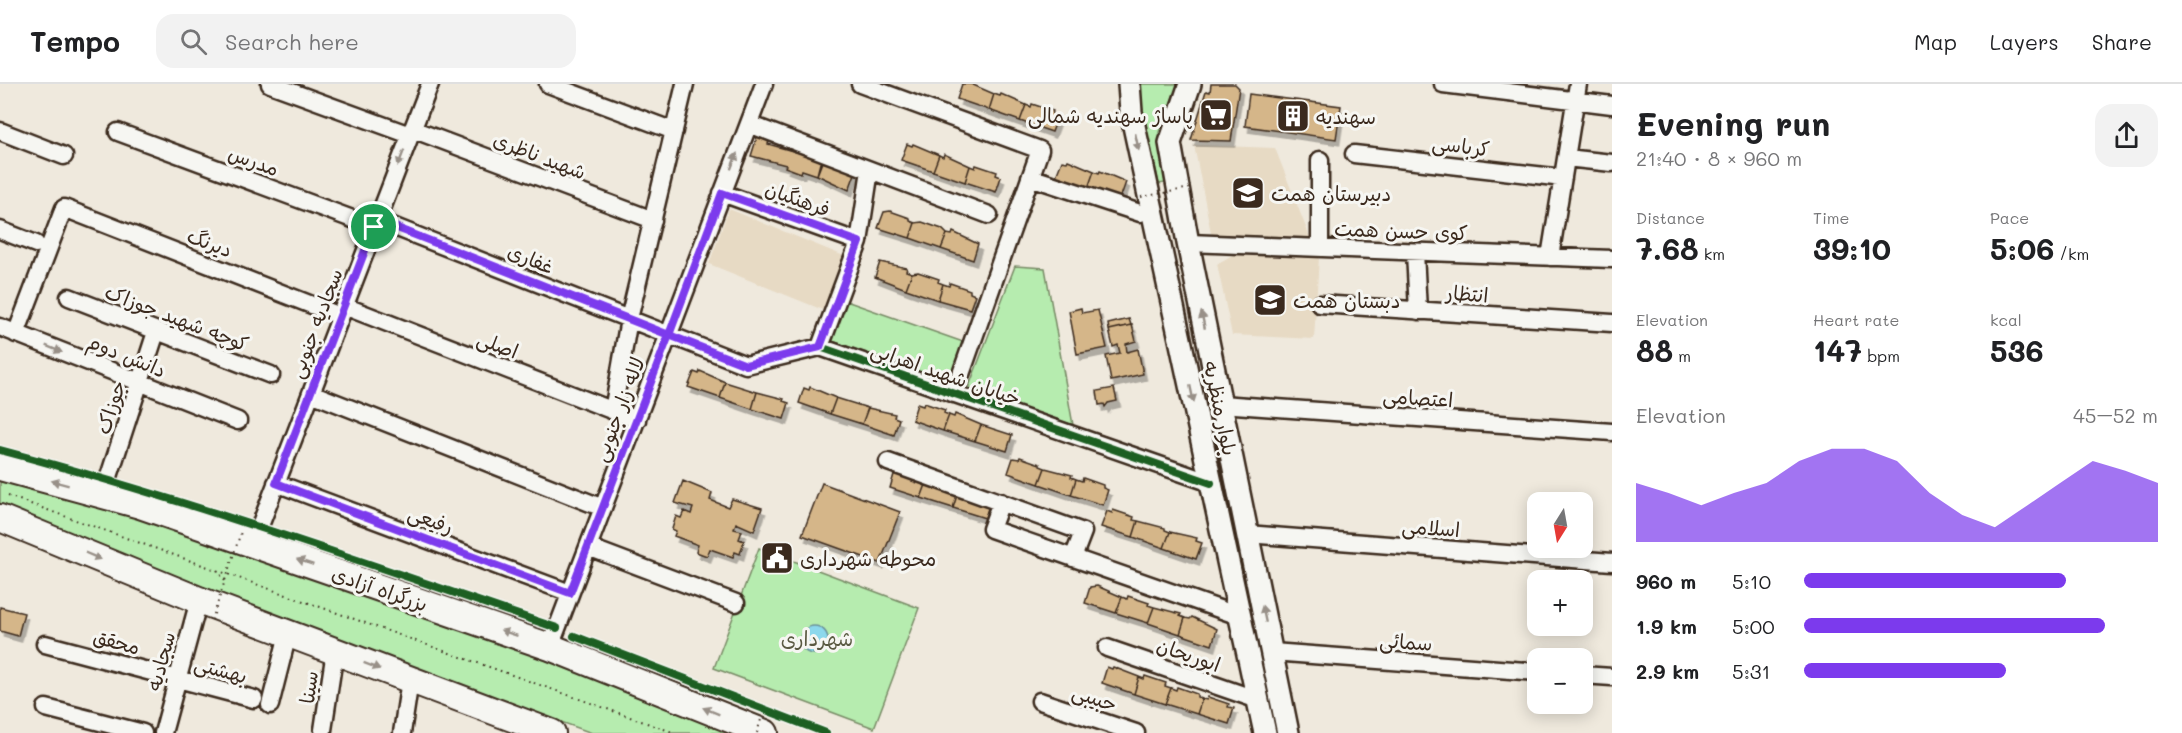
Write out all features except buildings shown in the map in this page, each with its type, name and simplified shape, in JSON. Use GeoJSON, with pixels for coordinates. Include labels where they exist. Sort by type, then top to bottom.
{"type":"FeatureCollection","features":[{"type":"Feature","properties":{"kind":"highway","name":"بزرگراه آزادی"},"geometry":{"type":"LineString","coordinates":[[0,467],[247,536],[550,647],[763,729]]}},
{"type":"Feature","properties":{"kind":"highway"},"geometry":{"type":"LineString","coordinates":[[4,507],[205,610],[288,634],[552,733]]}},
{"type":"Feature","properties":{"kind":"main road","name":"بلوار منظریه"},"geometry":{"type":"LineString","coordinates":[[1129,84],[1131,112],[1265,733]]}},
{"type":"Feature","properties":{"kind":"main road","name":"بلوار منظریه"},"geometry":{"type":"LineString","coordinates":[[1190,84],[1170,143],[1188,243],[1288,733]]}},
{"type":"Feature","properties":{"kind":"main road"},"geometry":{"type":"LineString","coordinates":[[497,713],[514,733]]}},
{"type":"Feature","properties":{"kind":"street","name":"شهید ناظری"},"geometry":{"type":"LineString","coordinates":[[270,84],[411,132],[653,220]]}},
{"type":"Feature","properties":{"kind":"street","name":"سجادیه جنوبی"},"geometry":{"type":"LineString","coordinates":[[247,536],[276,483],[430,84]]}},
{"type":"Feature","properties":{"kind":"street"},"geometry":{"type":"LineString","coordinates":[[548,84],[674,131]]}},
{"type":"Feature","properties":{"kind":"street"},"geometry":{"type":"LineString","coordinates":[[612,411],[629,319],[685,84]]}},
{"type":"Feature","properties":{"kind":"street","name":"لاله زار جنوبی"},"geometry":{"type":"LineString","coordinates":[[550,647],[764,84]]}},
{"type":"Feature","properties":{"kind":"street"},"geometry":{"type":"LineString","coordinates":[[860,84],[1040,150],[954,394]]}},
{"type":"Feature","properties":{"kind":"street"},"geometry":{"type":"LineString","coordinates":[[1443,84],[1612,105]]}},
{"type":"Feature","properties":{"kind":"street"},"geometry":{"type":"LineString","coordinates":[[1550,257],[1578,84]]}},
{"type":"Feature","properties":{"kind":"street"},"geometry":{"type":"LineString","coordinates":[[749,124],[989,215]]}},
{"type":"Feature","properties":{"kind":"street"},"geometry":{"type":"LineString","coordinates":[[0,131],[64,156]]}},
{"type":"Feature","properties":{"kind":"street","name":"مدرس"},"geometry":{"type":"LineString","coordinates":[[118,132],[376,224]]}},
{"type":"Feature","properties":{"kind":"street","name":"کرباسی"},"geometry":{"type":"LineString","coordinates":[[1354,154],[1563,178]]}},
{"type":"Feature","properties":{"kind":"street"},"geometry":{"type":"LineString","coordinates":[[1566,158],[1612,163]]}},
{"type":"Feature","properties":{"kind":"street"},"geometry":{"type":"LineString","coordinates":[[1320,160],[1320,248]]}},
{"type":"Feature","properties":{"kind":"street"},"geometry":{"type":"LineString","coordinates":[[669,335],[746,365],[820,347],[859,242],[870,170]]}},
{"type":"Feature","properties":{"kind":"street"},"geometry":{"type":"LineString","coordinates":[[1030,177],[1140,205]]}},
{"type":"Feature","properties":{"kind":"street","name":"فرهنگیان"},"geometry":{"type":"LineString","coordinates":[[722,193],[859,242]]}},
{"type":"Feature","properties":{"kind":"street","name":"دیرنگ"},"geometry":{"type":"LineString","coordinates":[[16,334],[64,208],[342,311]]}},
{"type":"Feature","properties":{"kind":"street","name":"غفاری"},"geometry":{"type":"LineString","coordinates":[[376,224],[669,335]]}},
{"type":"Feature","properties":{"kind":"street"},"geometry":{"type":"LineString","coordinates":[[0,230],[36,244]]}},
{"type":"Feature","properties":{"kind":"street","name":"کوی حسن همت"},"geometry":{"type":"LineString","coordinates":[[1188,243],[1612,259]]}},
{"type":"Feature","properties":{"kind":"street"},"geometry":{"type":"LineString","coordinates":[[1415,252],[1418,311]]}},
{"type":"Feature","properties":{"kind":"street","name":"کوچه شهید جوزاک"},"geometry":{"type":"LineString","coordinates":[[69,297],[271,375]]}},
{"type":"Feature","properties":{"kind":"street","name":"انتظار"},"geometry":{"type":"LineString","coordinates":[[1320,304],[1612,323]]}},
{"type":"Feature","properties":{"kind":"street","name":"اصلی"},"geometry":{"type":"LineString","coordinates":[[342,311],[637,420]]}},
{"type":"Feature","properties":{"kind":"street","name":"دانش دوم"},"geometry":{"type":"LineString","coordinates":[[0,327],[238,421]]}},
{"type":"Feature","properties":{"kind":"street","name":"جوزاک"},"geometry":{"type":"LineString","coordinates":[[103,495],[156,332]]}},
{"type":"Feature","properties":{"kind":"street","name":"خیابان شهید اهرابی"},"geometry":{"type":"LineString","coordinates":[[820,347],[1211,483]]}},
{"type":"Feature","properties":{"kind":"street"},"geometry":{"type":"LineString","coordinates":[[311,393],[603,508]]}},
{"type":"Feature","properties":{"kind":"street","name":"اعتصامی"},"geometry":{"type":"LineString","coordinates":[[1221,404],[1612,432]]}},
{"type":"Feature","properties":{"kind":"street"},"geometry":{"type":"LineString","coordinates":[[888,462],[1083,532],[1073,558]]}},
{"type":"Feature","properties":{"kind":"street","name":"رفیعی"},"geometry":{"type":"LineString","coordinates":[[276,483],[570,593]]}},
{"type":"Feature","properties":{"kind":"street"},"geometry":{"type":"LineString","coordinates":[[1001,502],[991,529],[1239,616]]}},
{"type":"Feature","properties":{"kind":"street","name":"اسلامی"},"geometry":{"type":"LineString","coordinates":[[1247,534],[1612,562]]}},
{"type":"Feature","properties":{"kind":"street"},"geometry":{"type":"LineString","coordinates":[[588,547],[736,603]]}},
{"type":"Feature","properties":{"kind":"street","name":"سجادیه"},"geometry":{"type":"LineString","coordinates":[[163,733],[177,679],[205,610]]}},
{"type":"Feature","properties":{"kind":"street"},"geometry":{"type":"LineString","coordinates":[[270,705],[288,634]]}},
{"type":"Feature","properties":{"kind":"street","name":"محقق"},"geometry":{"type":"LineString","coordinates":[[45,644],[177,679]]}},
{"type":"Feature","properties":{"kind":"street","name":"ابوریحان"},"geometry":{"type":"LineString","coordinates":[[1107,648],[1257,700]]}},
{"type":"Feature","properties":{"kind":"street","name":"سینا"},"geometry":{"type":"LineString","coordinates":[[323,730],[334,651]]}},
{"type":"Feature","properties":{"kind":"street","name":"سمائی"},"geometry":{"type":"LineString","coordinates":[[1272,652],[1527,671]]}},
{"type":"Feature","properties":{"kind":"street"},"geometry":{"type":"LineString","coordinates":[[1593,676],[1612,677]]}},
{"type":"Feature","properties":{"kind":"street","name":"بهشتی"},"geometry":{"type":"LineString","coordinates":[[177,679],[254,699]]}},
{"type":"Feature","properties":{"kind":"street"},"geometry":{"type":"LineString","coordinates":[[402,733],[410,680]]}},
{"type":"Feature","properties":{"kind":"street","name":"حبیبی"},"geometry":{"type":"LineString","coordinates":[[1040,701],[1136,733]]}},
{"type":"Feature","properties":{"kind":"street"},"geometry":{"type":"LineString","coordinates":[[46,708],[143,733]]}},
{"type":"Feature","properties":{"kind":"path"},"geometry":{"type":"LineString","coordinates":[[1140,205],[1191,188]]}},
{"type":"Feature","properties":{"kind":"path"},"geometry":{"type":"LineString","coordinates":[[4,507],[217,570],[675,733]]}},
{"type":"Feature","properties":{"kind":"path"},"geometry":{"type":"LineString","coordinates":[[205,610],[225,581],[247,536]]}},
{"type":"Feature","properties":{"kind":"path"},"geometry":{"type":"LineString","coordinates":[[217,570],[225,581]]}},
{"type":"Feature","properties":{"kind":"shaded area","name":"دبیرستان همت"},"geometry":{"type":"Polygon","coordinates":[[[1194,145],[1275,148],[1310,238],[1212,238],[1194,145]]]}},
{"type":"Feature","properties":{"kind":"shaded area"},"geometry":{"type":"Polygon","coordinates":[[[729,209],[844,256],[823,310],[709,264],[729,209]]]}},
{"type":"Feature","properties":{"kind":"shaded area","name":"دبستان همت"},"geometry":{"type":"Polygon","coordinates":[[[1234,254],[1319,257],[1314,339],[1232,335],[1217,264],[1234,254]]]}},
{"type":"Feature","properties":{"kind":"green space"},"geometry":{"type":"Polygon","coordinates":[[[1140,84],[1178,84],[1159,132],[1165,183],[1159,184],[1143,114],[1140,84]]]}},
{"type":"Feature","properties":{"kind":"green space"},"geometry":{"type":"Polygon","coordinates":[[[1015,266],[1045,268],[1073,425],[968,389],[1015,266]]]}},
{"type":"Feature","properties":{"kind":"green space"},"geometry":{"type":"Polygon","coordinates":[[[846,301],[963,342],[949,382],[832,341],[846,301]]]}},
{"type":"Feature","properties":{"kind":"green space"},"geometry":{"type":"Polygon","coordinates":[[[0,476],[141,514],[554,660],[733,733],[592,733],[404,666],[0,509],[0,476]]]}},
{"type":"Feature","properties":{"kind":"green space","name":"شهرداری"},"geometry":{"type":"Polygon","coordinates":[[[759,548],[919,608],[874,728],[714,668],[759,548]]]}},
{"type":"Feature","properties":{"kind":"water"},"geometry":{"type":"Polygon","coordinates":[[[814,626],[824,630],[828,640],[824,650],[814,654],[804,650],[800,640],[804,630],[814,626]]]}},
{"type":"Feature","properties":{"kind":"cycle path"},"geometry":{"type":"LineString","coordinates":[[377,220],[746,365],[820,347],[1211,483]]}},
{"type":"Feature","properties":{"kind":"cycle path"},"geometry":{"type":"LineString","coordinates":[[0,450],[211,512],[557,628]]}},
{"type":"Feature","properties":{"kind":"cycle path"},"geometry":{"type":"LineString","coordinates":[[574,636],[826,733]]}},
{"type":"Feature","properties":{"kind":"place","name":"پاساژ سهندیه شمالی"},"geometry":{"type":"Point","coordinates":[1216,115]}},
{"type":"Feature","properties":{"kind":"place","name":"سهندیه"},"geometry":{"type":"Point","coordinates":[1293,116]}},
{"type":"Feature","properties":{"kind":"place","name":"دبیرستان همت"},"geometry":{"type":"Point","coordinates":[1248,193]}},
{"type":"Feature","properties":{"kind":"place","name":"دبستان همت"},"geometry":{"type":"Point","coordinates":[1270,300]}},
{"type":"Feature","properties":{"kind":"place","name":"محوطه شهرداری"},"geometry":{"type":"Point","coordinates":[777,558]}},
{"type":"Feature","properties":{"kind":"route"},"geometry":{"type":"LineString","coordinates":[[374,227],[276,483],[570,593],[669,335],[746,365],[820,347],[859,242],[722,193],[669,335],[377,220],[374,227]]}}]}
